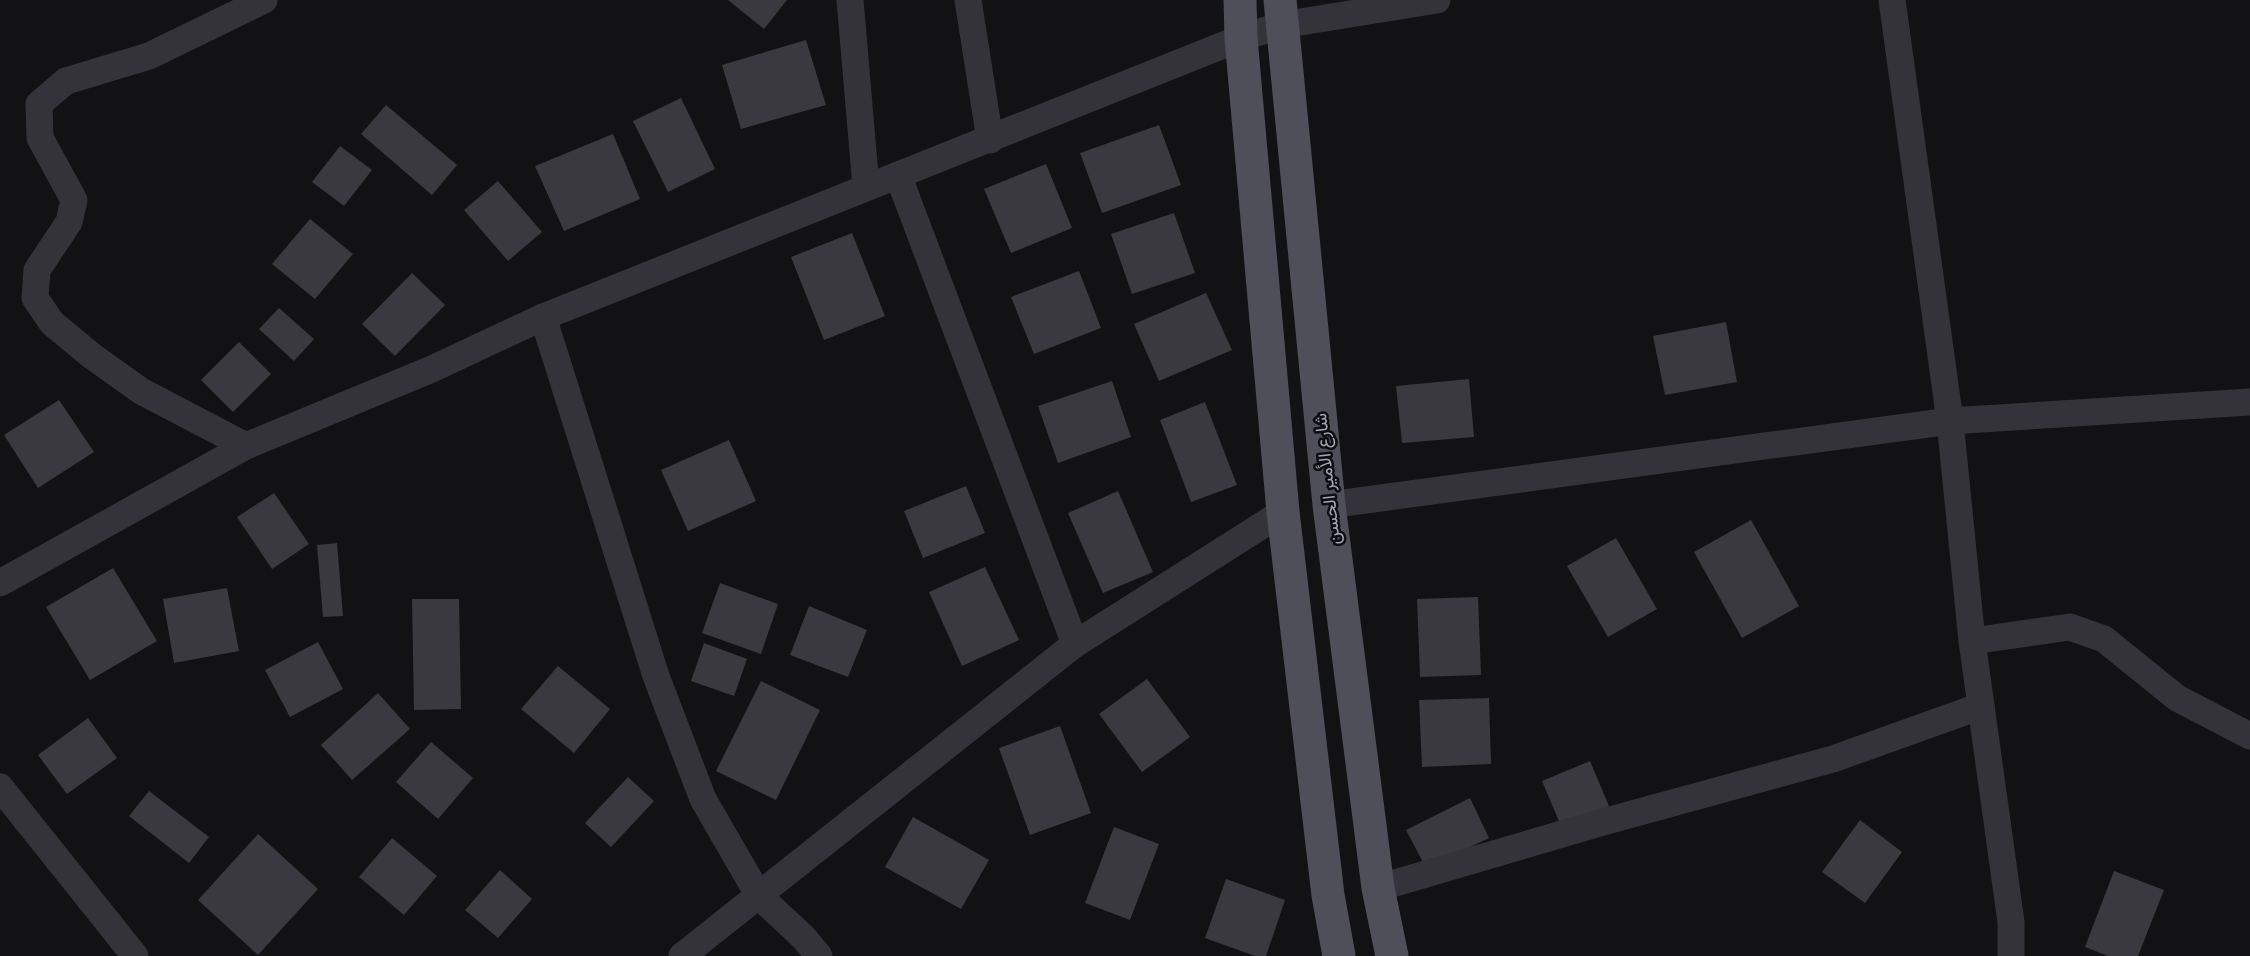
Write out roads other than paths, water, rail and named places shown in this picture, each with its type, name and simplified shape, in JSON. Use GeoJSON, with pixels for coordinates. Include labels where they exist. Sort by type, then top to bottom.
{"type":"FeatureCollection","features":[{"type":"Feature","properties":{"kind":"main road"},"geometry":{"type":"LineString","coordinates":[[1240,0],[1241,38],[1283,512],[1328,895],[1339,956]]}},
{"type":"Feature","properties":{"kind":"main road","name":"شارع الأمير الحسن"},"geometry":{"type":"LineString","coordinates":[[1281,13],[1329,505],[1378,888],[1392,956]]}},
{"type":"Feature","properties":{"kind":"street"},"geometry":{"type":"LineString","coordinates":[[246,446],[141,391],[52,323],[34,298],[37,270],[69,222],[74,200],[40,138],[39,104],[66,81],[149,56],[264,0]]}},
{"type":"Feature","properties":{"kind":"street"},"geometry":{"type":"LineString","coordinates":[[850,0],[866,187]]}},
{"type":"Feature","properties":{"kind":"street"},"geometry":{"type":"LineString","coordinates":[[968,0],[990,140]]}},
{"type":"Feature","properties":{"kind":"street"},"geometry":{"type":"LineString","coordinates":[[0,583],[246,446],[432,369],[543,317],[1241,38],[1281,13],[1437,0]]}},
{"type":"Feature","properties":{"kind":"street"},"geometry":{"type":"LineString","coordinates":[[1892,0],[1950,421],[1972,641],[2011,922],[2012,956]]}},
{"type":"Feature","properties":{"kind":"street"},"geometry":{"type":"LineString","coordinates":[[898,175],[1076,644]]}},
{"type":"Feature","properties":{"kind":"street"},"geometry":{"type":"LineString","coordinates":[[543,317],[656,676],[703,800],[759,896],[803,937],[819,956]]}},
{"type":"Feature","properties":{"kind":"street"},"geometry":{"type":"LineString","coordinates":[[1329,505],[1950,421],[2250,402]]}},
{"type":"Feature","properties":{"kind":"street"},"geometry":{"type":"LineString","coordinates":[[682,956],[1076,644],[1283,512]]}},
{"type":"Feature","properties":{"kind":"street"},"geometry":{"type":"LineString","coordinates":[[1972,641],[2070,627],[2104,639],[2177,698],[2250,736]]}},
{"type":"Feature","properties":{"kind":"street"},"geometry":{"type":"LineString","coordinates":[[1378,888],[1603,822],[1833,759],[1981,706]]}},
{"type":"Feature","properties":{"kind":"street"},"geometry":{"type":"LineString","coordinates":[[0,787],[135,956]]}}]}
